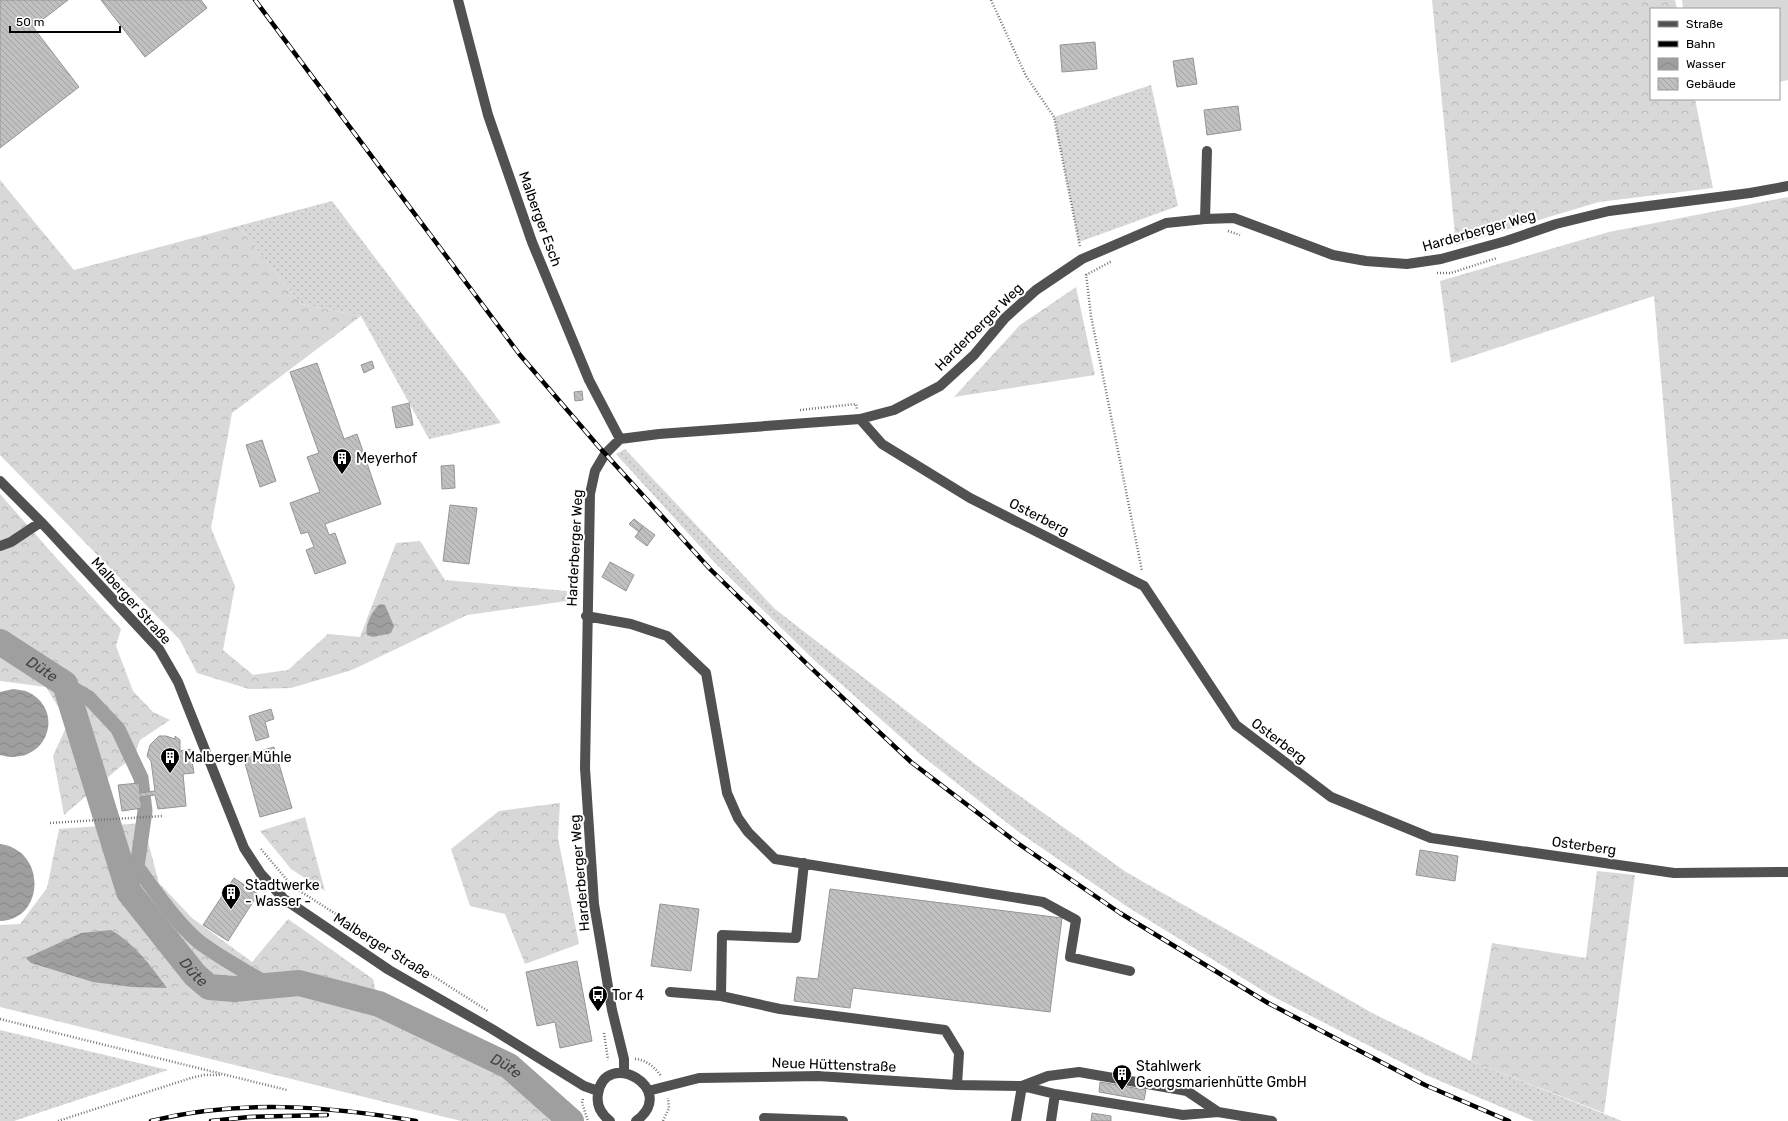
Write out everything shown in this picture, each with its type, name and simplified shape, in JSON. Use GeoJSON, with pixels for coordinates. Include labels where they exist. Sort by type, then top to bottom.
{"type":"FeatureCollection","features":[{"type":"Feature","properties":{"kind":"street","name":"Malberger Esch"},"geometry":{"type":"LineString","coordinates":[[458,0],[488,115],[532,242],[589,380],[620,439]]}},
{"type":"Feature","properties":{"kind":"street"},"geometry":{"type":"LineString","coordinates":[[1205,219],[1207,151]]}},
{"type":"Feature","properties":{"kind":"street","name":"Harderberger Weg"},"geometry":{"type":"LineString","coordinates":[[624,1073],[624,1059],[612,1010],[594,904],[585,768],[586,616],[590,494],[595,471],[605,454],[620,439],[659,434],[860,419],[894,410],[940,386],[974,355],[1005,318],[1031,295],[1082,259],[1166,223],[1234,218],[1333,255],[1366,261],[1407,264],[1441,259],[1506,241],[1556,224],[1609,211],[1750,193],[1788,186]]}},
{"type":"Feature","properties":{"kind":"street","name":"Osterberg"},"geometry":{"type":"LineString","coordinates":[[860,419],[882,444],[970,498],[1144,586],[1236,725],[1331,797],[1431,838],[1674,872],[1788,872]]}},
{"type":"Feature","properties":{"kind":"street","name":"Malberger Straße"},"geometry":{"type":"LineString","coordinates":[[0,481],[41,522],[159,650],[178,682],[244,848],[260,874],[284,899],[389,970],[492,1028],[584,1086],[598,1091]]}},
{"type":"Feature","properties":{"kind":"street"},"geometry":{"type":"LineString","coordinates":[[0,546],[12,542],[41,522]]}},
{"type":"Feature","properties":{"kind":"street"},"geometry":{"type":"LineString","coordinates":[[586,616],[631,624],[667,636],[706,673],[727,793],[738,818],[748,832],[776,858],[1043,902],[1076,920],[1070,957],[1130,971]]}},
{"type":"Feature","properties":{"kind":"street"},"geometry":{"type":"LineString","coordinates":[[721,996],[722,935],[796,938],[804,863]]}},
{"type":"Feature","properties":{"kind":"street"},"geometry":{"type":"LineString","coordinates":[[670,992],[721,996],[780,1009],[945,1030],[959,1053],[957,1085]]}},
{"type":"Feature","properties":{"kind":"street","name":"Neue Hüttenstraße"},"geometry":{"type":"LineString","coordinates":[[1022,1086],[1048,1076],[1079,1072],[1188,1090],[1218,1112]]}},
{"type":"Feature","properties":{"kind":"street"},"geometry":{"type":"LineString","coordinates":[[610,1121],[603,1116],[599,1108],[597,1099],[598,1091],[602,1083],[608,1078],[616,1074],[624,1073],[640,1079],[648,1091],[649,1102],[646,1110],[642,1117],[636,1121]]}},
{"type":"Feature","properties":{"kind":"street","name":"Neue Hüttenstraße"},"geometry":{"type":"LineString","coordinates":[[648,1091],[699,1078],[810,1076],[957,1085],[1022,1086],[1055,1094],[1183,1115],[1218,1112],[1272,1121]]}},
{"type":"Feature","properties":{"kind":"street"},"geometry":{"type":"LineString","coordinates":[[1016,1121],[1022,1086]]}},
{"type":"Feature","properties":{"kind":"street"},"geometry":{"type":"LineString","coordinates":[[1051,1121],[1055,1094]]}},
{"type":"Feature","properties":{"kind":"street"},"geometry":{"type":"LineString","coordinates":[[764,1118],[843,1121]]}},
{"type":"Feature","properties":{"kind":"path"},"geometry":{"type":"LineString","coordinates":[[991,0],[1026,76],[1054,117],[1086,275],[1091,316],[1144,586]]}},
{"type":"Feature","properties":{"kind":"path"},"geometry":{"type":"LineString","coordinates":[[1223,231],[1245,236]]}},
{"type":"Feature","properties":{"kind":"path"},"geometry":{"type":"LineString","coordinates":[[1435,273],[1450,273],[1502,256]]}},
{"type":"Feature","properties":{"kind":"path"},"geometry":{"type":"LineString","coordinates":[[1086,275],[1113,260]]}},
{"type":"Feature","properties":{"kind":"path"},"geometry":{"type":"LineString","coordinates":[[50,823],[160,816]]}},
{"type":"Feature","properties":{"kind":"path"},"geometry":{"type":"LineString","coordinates":[[259,847],[292,886],[490,1012]]}},
{"type":"Feature","properties":{"kind":"path"},"geometry":{"type":"LineString","coordinates":[[0,1019],[287,1090]]}},
{"type":"Feature","properties":{"kind":"path"},"geometry":{"type":"LineString","coordinates":[[58,1121],[191,1078],[204,1075],[224,1075]]}},
{"type":"Feature","properties":{"kind":"path"},"geometry":{"type":"LineString","coordinates":[[582,1103],[588,1121]]}},
{"type":"Feature","properties":{"kind":"green space"},"geometry":{"type":"Polygon","coordinates":[[[1432,0],[1675,0],[1677,8],[1650,8],[1650,100],[1695,100],[1713,188],[1599,202],[1456,245],[1432,0]]]}},
{"type":"Feature","properties":{"kind":"green space"},"geometry":{"type":"Polygon","coordinates":[[[1682,0],[1788,0],[1788,80],[1780,82],[1780,8],[1683,8],[1682,0]]]}},
{"type":"Feature","properties":{"kind":"green space"},"geometry":{"type":"Polygon","coordinates":[[[1151,85],[1178,206],[1079,242],[1054,117],[1151,85]]]}},
{"type":"Feature","properties":{"kind":"green space"},"geometry":{"type":"Polygon","coordinates":[[[0,180],[74,270],[238,226],[301,304],[361,316],[232,413],[211,528],[235,586],[223,650],[253,675],[288,670],[328,634],[360,637],[396,543],[420,541],[445,580],[567,591],[567,601],[467,615],[352,670],[291,688],[249,689],[197,673],[180,640],[0,455],[0,180]]]}},
{"type":"Feature","properties":{"kind":"green space"},"geometry":{"type":"Polygon","coordinates":[[[1788,197],[1788,639],[1684,644],[1654,296],[1451,363],[1440,281],[1609,232],[1788,197]]]}},
{"type":"Feature","properties":{"kind":"green space"},"geometry":{"type":"Polygon","coordinates":[[[332,201],[501,423],[429,439],[361,316],[301,304],[238,226],[332,201]]]}},
{"type":"Feature","properties":{"kind":"green space"},"geometry":{"type":"Polygon","coordinates":[[[1076,287],[1095,375],[954,397],[1020,325],[1076,287]]]}},
{"type":"Feature","properties":{"kind":"green space"},"geometry":{"type":"Polygon","coordinates":[[[625,449],[775,609],[975,764],[1126,872],[1374,1014],[1471,1061],[1622,1121],[1534,1121],[1426,1075],[1270,995],[1126,906],[1020,833],[921,755],[814,660],[716,564],[616,454],[625,449]]]}},
{"type":"Feature","properties":{"kind":"green space"},"geometry":{"type":"Polygon","coordinates":[[[0,494],[121,629],[116,646],[133,691],[153,712],[170,720],[140,740],[134,757],[120,767],[64,815],[53,756],[68,723],[46,687],[0,681],[0,494]]]}},
{"type":"Feature","properties":{"kind":"green space"},"geometry":{"type":"Polygon","coordinates":[[[560,803],[558,838],[579,944],[525,964],[505,914],[470,906],[451,849],[499,811],[560,803]]]}},
{"type":"Feature","properties":{"kind":"green space"},"geometry":{"type":"Polygon","coordinates":[[[305,817],[325,891],[291,869],[260,831],[305,817]]]}},
{"type":"Feature","properties":{"kind":"green space"},"geometry":{"type":"Polygon","coordinates":[[[143,823],[159,883],[192,918],[252,962],[288,919],[373,979],[381,1016],[504,1073],[560,1121],[461,1121],[0,1007],[0,925],[20,924],[47,888],[59,829],[143,823]]]}},
{"type":"Feature","properties":{"kind":"green space"},"geometry":{"type":"Polygon","coordinates":[[[1597,871],[1635,875],[1604,1113],[1471,1061],[1492,943],[1586,958],[1597,871]]]}},
{"type":"Feature","properties":{"kind":"green space"},"geometry":{"type":"Polygon","coordinates":[[[0,1030],[168,1070],[14,1121],[0,1121],[0,1030]]]}},
{"type":"Feature","properties":{"kind":"water"},"geometry":{"type":"Polygon","coordinates":[[[380,604],[385,605],[394,626],[391,633],[373,637],[367,635],[366,631],[372,614],[380,604]]]}},
{"type":"Feature","properties":{"kind":"water"},"geometry":{"type":"Polygon","coordinates":[[[13,689],[28,692],[40,701],[47,712],[48,724],[46,736],[39,746],[29,753],[16,757],[0,755],[0,692],[13,689]]]}},
{"type":"Feature","properties":{"kind":"water"},"geometry":{"type":"Polygon","coordinates":[[[0,844],[15,849],[26,858],[33,871],[34,884],[32,898],[26,909],[15,918],[0,921],[0,844]]]}},
{"type":"Feature","properties":{"kind":"water"},"geometry":{"type":"Polygon","coordinates":[[[111,930],[135,949],[149,964],[167,988],[132,987],[93,982],[31,963],[26,958],[81,933],[111,930]]]}},
{"type":"Feature","properties":{"kind":"building"},"geometry":{"type":"Polygon","coordinates":[[[0,0],[68,0],[33,27],[79,87],[0,148],[0,0]]]}},
{"type":"Feature","properties":{"kind":"building"},"geometry":{"type":"Polygon","coordinates":[[[101,0],[201,0],[207,8],[145,57],[101,0]]]}},
{"type":"Feature","properties":{"kind":"building"},"geometry":{"type":"Polygon","coordinates":[[[1095,42],[1097,69],[1062,72],[1060,45],[1095,42]]]}},
{"type":"Feature","properties":{"kind":"building"},"geometry":{"type":"Polygon","coordinates":[[[1193,58],[1197,84],[1177,87],[1173,61],[1193,58]]]}},
{"type":"Feature","properties":{"kind":"building"},"geometry":{"type":"Polygon","coordinates":[[[1238,106],[1241,130],[1207,135],[1204,110],[1238,106]]]}},
{"type":"Feature","properties":{"kind":"building"},"geometry":{"type":"Polygon","coordinates":[[[372,361],[374,368],[364,373],[361,365],[372,361]]]}},
{"type":"Feature","properties":{"kind":"building","name":"Meyerhof"},"geometry":{"type":"Polygon","coordinates":[[[317,363],[344,439],[357,434],[381,504],[325,524],[329,535],[335,533],[346,563],[315,574],[306,550],[314,547],[308,532],[301,534],[290,503],[320,492],[307,457],[319,453],[290,372],[317,363]]]}},
{"type":"Feature","properties":{"kind":"building"},"geometry":{"type":"Polygon","coordinates":[[[582,391],[583,400],[575,401],[574,392],[582,391]]]}},
{"type":"Feature","properties":{"kind":"building"},"geometry":{"type":"Polygon","coordinates":[[[409,403],[413,425],[396,428],[392,407],[409,403]]]}},
{"type":"Feature","properties":{"kind":"building"},"geometry":{"type":"Polygon","coordinates":[[[262,440],[276,481],[260,487],[246,445],[262,440]]]}},
{"type":"Feature","properties":{"kind":"building"},"geometry":{"type":"Polygon","coordinates":[[[454,465],[455,488],[442,489],[441,466],[454,465]]]}},
{"type":"Feature","properties":{"kind":"building"},"geometry":{"type":"Polygon","coordinates":[[[450,505],[477,508],[469,564],[443,561],[450,505]]]}},
{"type":"Feature","properties":{"kind":"building"},"geometry":{"type":"Polygon","coordinates":[[[634,519],[643,526],[639,532],[629,524],[634,519]]]}},
{"type":"Feature","properties":{"kind":"building"},"geometry":{"type":"Polygon","coordinates":[[[643,526],[655,535],[647,546],[635,537],[643,526]]]}},
{"type":"Feature","properties":{"kind":"building"},"geometry":{"type":"Polygon","coordinates":[[[610,562],[634,575],[626,591],[602,577],[610,562]]]}},
{"type":"Feature","properties":{"kind":"building"},"geometry":{"type":"Polygon","coordinates":[[[271,709],[274,719],[265,722],[269,737],[256,741],[249,716],[271,709]]]}},
{"type":"Feature","properties":{"kind":"building","name":"Malberger Mühle"},"geometry":{"type":"Polygon","coordinates":[[[159,736],[166,736],[175,739],[175,736],[180,740],[180,751],[190,749],[194,773],[183,774],[186,806],[158,809],[155,795],[140,797],[142,808],[122,811],[118,785],[139,783],[140,793],[155,791],[151,761],[147,756],[150,745],[159,736]]]}},
{"type":"Feature","properties":{"kind":"building"},"geometry":{"type":"Polygon","coordinates":[[[274,747],[292,808],[260,817],[243,756],[274,747]]]}},
{"type":"Feature","properties":{"kind":"building"},"geometry":{"type":"Polygon","coordinates":[[[1420,850],[1458,856],[1455,881],[1416,875],[1420,850]]]}},
{"type":"Feature","properties":{"kind":"building","name":"Stadtwerke - Wasser -"},"geometry":{"type":"Polygon","coordinates":[[[234,878],[258,894],[228,941],[203,925],[234,878]]]}},
{"type":"Feature","properties":{"kind":"building"},"geometry":{"type":"Polygon","coordinates":[[[830,889],[1062,918],[1050,1012],[853,988],[850,1008],[794,1001],[797,977],[818,979],[830,889]]]}},
{"type":"Feature","properties":{"kind":"building"},"geometry":{"type":"Polygon","coordinates":[[[660,904],[699,909],[691,971],[651,966],[660,904]]]}},
{"type":"Feature","properties":{"kind":"building"},"geometry":{"type":"Polygon","coordinates":[[[577,961],[592,1041],[560,1048],[555,1022],[537,1026],[526,972],[577,961]]]}},
{"type":"Feature","properties":{"kind":"building","name":"Stahlwerk Georgsmarienhütte GmbH"},"geometry":{"type":"Polygon","coordinates":[[[1100,1082],[1146,1090],[1144,1100],[1099,1092],[1100,1082]]]}},
{"type":"Feature","properties":{"kind":"building"},"geometry":{"type":"Polygon","coordinates":[[[1092,1113],[1111,1116],[1111,1121],[1091,1121],[1092,1113]]]}},
{"type":"Feature","properties":{"kind":"waterway","name":"Düte"},"geometry":{"type":"LineString","coordinates":[[0,642],[65,684],[129,892],[195,975],[209,987],[234,989],[299,983],[379,1004],[509,1066],[571,1121]]}},
{"type":"Feature","properties":{"kind":"waterway"},"geometry":{"type":"LineString","coordinates":[[65,684],[89,698],[118,729],[141,778],[145,811],[137,867],[158,896],[189,933],[224,959],[269,985]]}},
{"type":"Feature","properties":{"kind":"railway"},"geometry":{"type":"LineString","coordinates":[[255,0],[520,355],[599,447],[710,569],[809,666],[911,762],[1016,842],[1120,913],[1268,1003],[1425,1085],[1509,1121]]}},
{"type":"Feature","properties":{"kind":"railway"},"geometry":{"type":"LineString","coordinates":[[151,1121],[184,1114],[250,1107],[317,1109],[416,1121]]}},
{"type":"Feature","properties":{"kind":"railway"},"geometry":{"type":"LineString","coordinates":[[211,1121],[249,1117],[327,1115]]}},
{"type":"Feature","properties":{"kind":"place","name":"Meyerhof"},"geometry":{"type":"Point","coordinates":[342,475]}},
{"type":"Feature","properties":{"kind":"place","name":"Malberger Mühle"},"geometry":{"type":"Point","coordinates":[170,774]}},
{"type":"Feature","properties":{"kind":"place","name":"Stadtwerke - Wasser -"},"geometry":{"type":"Point","coordinates":[231,910]}},
{"type":"Feature","properties":{"kind":"place","name":"Tor 4"},"geometry":{"type":"Point","coordinates":[598,1012]}},
{"type":"Feature","properties":{"kind":"place","name":"Stahlwerk Georgsmarienhütte GmbH"},"geometry":{"type":"Point","coordinates":[1122,1091]}}]}
